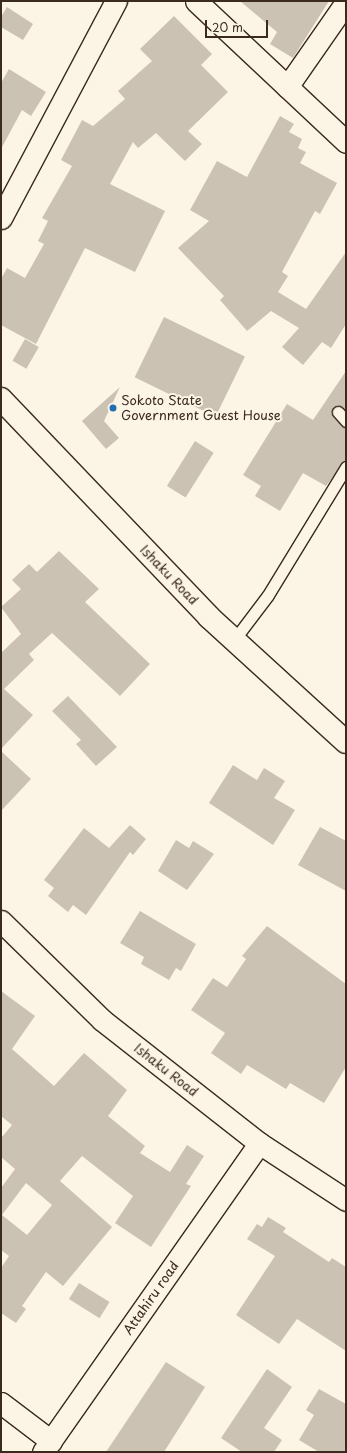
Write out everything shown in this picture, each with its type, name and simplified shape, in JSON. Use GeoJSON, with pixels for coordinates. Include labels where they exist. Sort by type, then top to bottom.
{"type":"FeatureCollection","features":[{"type":"Feature","properties":{"kind":"street"},"geometry":{"type":"LineString","coordinates":[[1,218],[116,1]]}},
{"type":"Feature","properties":{"kind":"street"},"geometry":{"type":"LineString","coordinates":[[196,1],[346,142]]}},
{"type":"Feature","properties":{"kind":"street"},"geometry":{"type":"LineString","coordinates":[[288,87],[346,2]]}},
{"type":"Feature","properties":{"kind":"street","name":"Ishaku Road"},"geometry":{"type":"LineString","coordinates":[[1,399],[234,640],[346,742]]}},
{"type":"Feature","properties":{"kind":"street","name":"Ishaku Road"},"geometry":{"type":"LineString","coordinates":[[1,921],[102,1020],[259,1143],[346,1200]]}},
{"type":"Feature","properties":{"kind":"street","name":"Attahiru road"},"geometry":{"type":"LineString","coordinates":[[47,1447],[259,1143]]}},
{"type":"Feature","properties":{"kind":"street"},"geometry":{"type":"LineString","coordinates":[[1,1403],[47,1447]]}},
{"type":"Feature","properties":{"kind":"lane"},"geometry":{"type":"LineString","coordinates":[[338,412],[346,421]]}},
{"type":"Feature","properties":{"kind":"lane"},"geometry":{"type":"LineString","coordinates":[[234,640],[268,595],[346,467]]}},
{"type":"Feature","properties":{"kind":"building"},"geometry":{"type":"Polygon","coordinates":[[[240,1],[329,1],[293,58],[270,44],[277,32],[240,1]]]}},
{"type":"Feature","properties":{"kind":"building"},"geometry":{"type":"Polygon","coordinates":[[[7,7],[33,24],[23,40],[1,27],[1,17],[7,7]]]}},
{"type":"Feature","properties":{"kind":"building"},"geometry":{"type":"Polygon","coordinates":[[[174,16],[212,54],[201,65],[228,92],[188,131],[202,144],[185,161],[156,133],[138,148],[133,142],[110,184],[165,211],[135,272],[85,248],[36,344],[1,325],[1,279],[7,268],[25,278],[44,244],[38,241],[48,221],[42,218],[72,166],[61,160],[82,120],[93,126],[125,99],[118,91],[152,61],[140,49],[174,16]]]}},
{"type":"Feature","properties":{"kind":"building"},"geometry":{"type":"Polygon","coordinates":[[[9,69],[46,92],[31,116],[22,110],[1,149],[1,83],[9,69]]]}},
{"type":"Feature","properties":{"kind":"building"},"geometry":{"type":"Polygon","coordinates":[[[280,116],[294,124],[289,132],[302,139],[298,148],[306,152],[300,163],[337,183],[320,214],[315,211],[282,272],[288,276],[278,292],[306,309],[346,252],[346,324],[331,348],[322,342],[303,365],[282,347],[299,328],[271,311],[247,331],[220,300],[224,296],[178,248],[209,221],[190,210],[217,161],[247,177],[280,116]]]}},
{"type":"Feature","properties":{"kind":"building"},"geometry":{"type":"Polygon","coordinates":[[[164,317],[245,356],[216,417],[135,377],[164,317]]]}},
{"type":"Feature","properties":{"kind":"building"},"geometry":{"type":"Polygon","coordinates":[[[25,339],[39,347],[26,369],[12,361],[25,339]]]}},
{"type":"Feature","properties":{"kind":"building"},"geometry":{"type":"Polygon","coordinates":[[[346,371],[346,410],[337,405],[331,413],[346,428],[346,460],[326,486],[303,473],[280,511],[255,496],[261,486],[243,475],[287,404],[313,420],[346,371]]]}},
{"type":"Feature","properties":{"kind":"building"},"geometry":{"type":"Polygon","coordinates":[[[120,387],[104,421],[119,438],[106,449],[82,421],[120,387]]]}},
{"type":"Feature","properties":{"kind":"building"},"geometry":{"type":"Polygon","coordinates":[[[195,441],[214,453],[186,498],[167,486],[195,441]]]}},
{"type":"Feature","properties":{"kind":"building"},"geometry":{"type":"Polygon","coordinates":[[[59,551],[99,589],[85,602],[150,664],[120,696],[52,633],[29,654],[34,660],[4,689],[33,715],[1,749],[1,653],[21,634],[1,607],[21,589],[12,580],[29,564],[37,572],[59,551]]]}},
{"type":"Feature","properties":{"kind":"building"},"geometry":{"type":"Polygon","coordinates":[[[68,696],[117,747],[96,766],[76,744],[81,740],[52,711],[68,696]]]}},
{"type":"Feature","properties":{"kind":"building"},"geometry":{"type":"Polygon","coordinates":[[[1,751],[31,779],[1,811],[1,751]]]}},
{"type":"Feature","properties":{"kind":"building"},"geometry":{"type":"Polygon","coordinates":[[[233,765],[257,780],[264,768],[285,781],[274,798],[295,810],[273,845],[209,803],[233,765]]]}},
{"type":"Feature","properties":{"kind":"building"},"geometry":{"type":"Polygon","coordinates":[[[130,825],[146,839],[133,855],[130,852],[86,915],[73,905],[68,912],[48,896],[54,888],[44,880],[84,828],[109,848],[130,825]]]}},
{"type":"Feature","properties":{"kind":"building"},"geometry":{"type":"Polygon","coordinates":[[[320,827],[346,841],[346,891],[298,865],[320,827]]]}},
{"type":"Feature","properties":{"kind":"building"},"geometry":{"type":"Polygon","coordinates":[[[176,840],[189,848],[193,841],[214,854],[187,890],[158,871],[176,840]]]}},
{"type":"Feature","properties":{"kind":"building"},"geometry":{"type":"Polygon","coordinates":[[[140,911],[196,944],[181,971],[176,968],[169,980],[141,964],[144,957],[120,943],[140,911]]]}},
{"type":"Feature","properties":{"kind":"building"},"geometry":{"type":"Polygon","coordinates":[[[267,926],[346,984],[346,1067],[324,1103],[290,1083],[286,1089],[247,1065],[241,1074],[211,1053],[225,1033],[191,1010],[213,978],[227,987],[246,959],[242,956],[267,926]]]}},
{"type":"Feature","properties":{"kind":"building"},"geometry":{"type":"Polygon","coordinates":[[[1,991],[35,1016],[12,1049],[54,1086],[84,1053],[127,1090],[108,1116],[145,1146],[140,1153],[170,1172],[187,1145],[204,1156],[186,1184],[191,1186],[151,1247],[115,1223],[133,1196],[82,1156],[60,1181],[112,1227],[63,1286],[46,1272],[22,1306],[26,1309],[16,1323],[1,1313],[1,1268],[9,1256],[1,1250],[1,1188],[15,1169],[1,1157],[1,1138],[12,1125],[1,1116],[1,991]],[[26,1183],[2,1215],[27,1235],[52,1205],[26,1183]]]}},
{"type":"Feature","properties":{"kind":"building"},"geometry":{"type":"Polygon","coordinates":[[[268,1217],[286,1228],[283,1232],[329,1262],[332,1258],[346,1267],[346,1351],[297,1319],[279,1344],[236,1315],[275,1256],[247,1239],[257,1224],[262,1227],[268,1217]]]}},
{"type":"Feature","properties":{"kind":"building"},"geometry":{"type":"Polygon","coordinates":[[[79,1283],[110,1302],[99,1318],[69,1299],[79,1283]]]}},
{"type":"Feature","properties":{"kind":"building"},"geometry":{"type":"Polygon","coordinates":[[[166,1362],[205,1387],[164,1452],[106,1452],[166,1362]]]}},
{"type":"Feature","properties":{"kind":"building"},"geometry":{"type":"Polygon","coordinates":[[[267,1369],[292,1387],[264,1428],[282,1440],[274,1452],[242,1452],[221,1438],[267,1369]]]}},
{"type":"Feature","properties":{"kind":"building"},"geometry":{"type":"Polygon","coordinates":[[[319,1389],[346,1404],[346,1452],[319,1452],[299,1440],[314,1415],[306,1410],[319,1389]]]}},
{"type":"Feature","properties":{"kind":"place","name":"Sokoto State Government Guest House"},"geometry":{"type":"Point","coordinates":[113,408]}}]}
